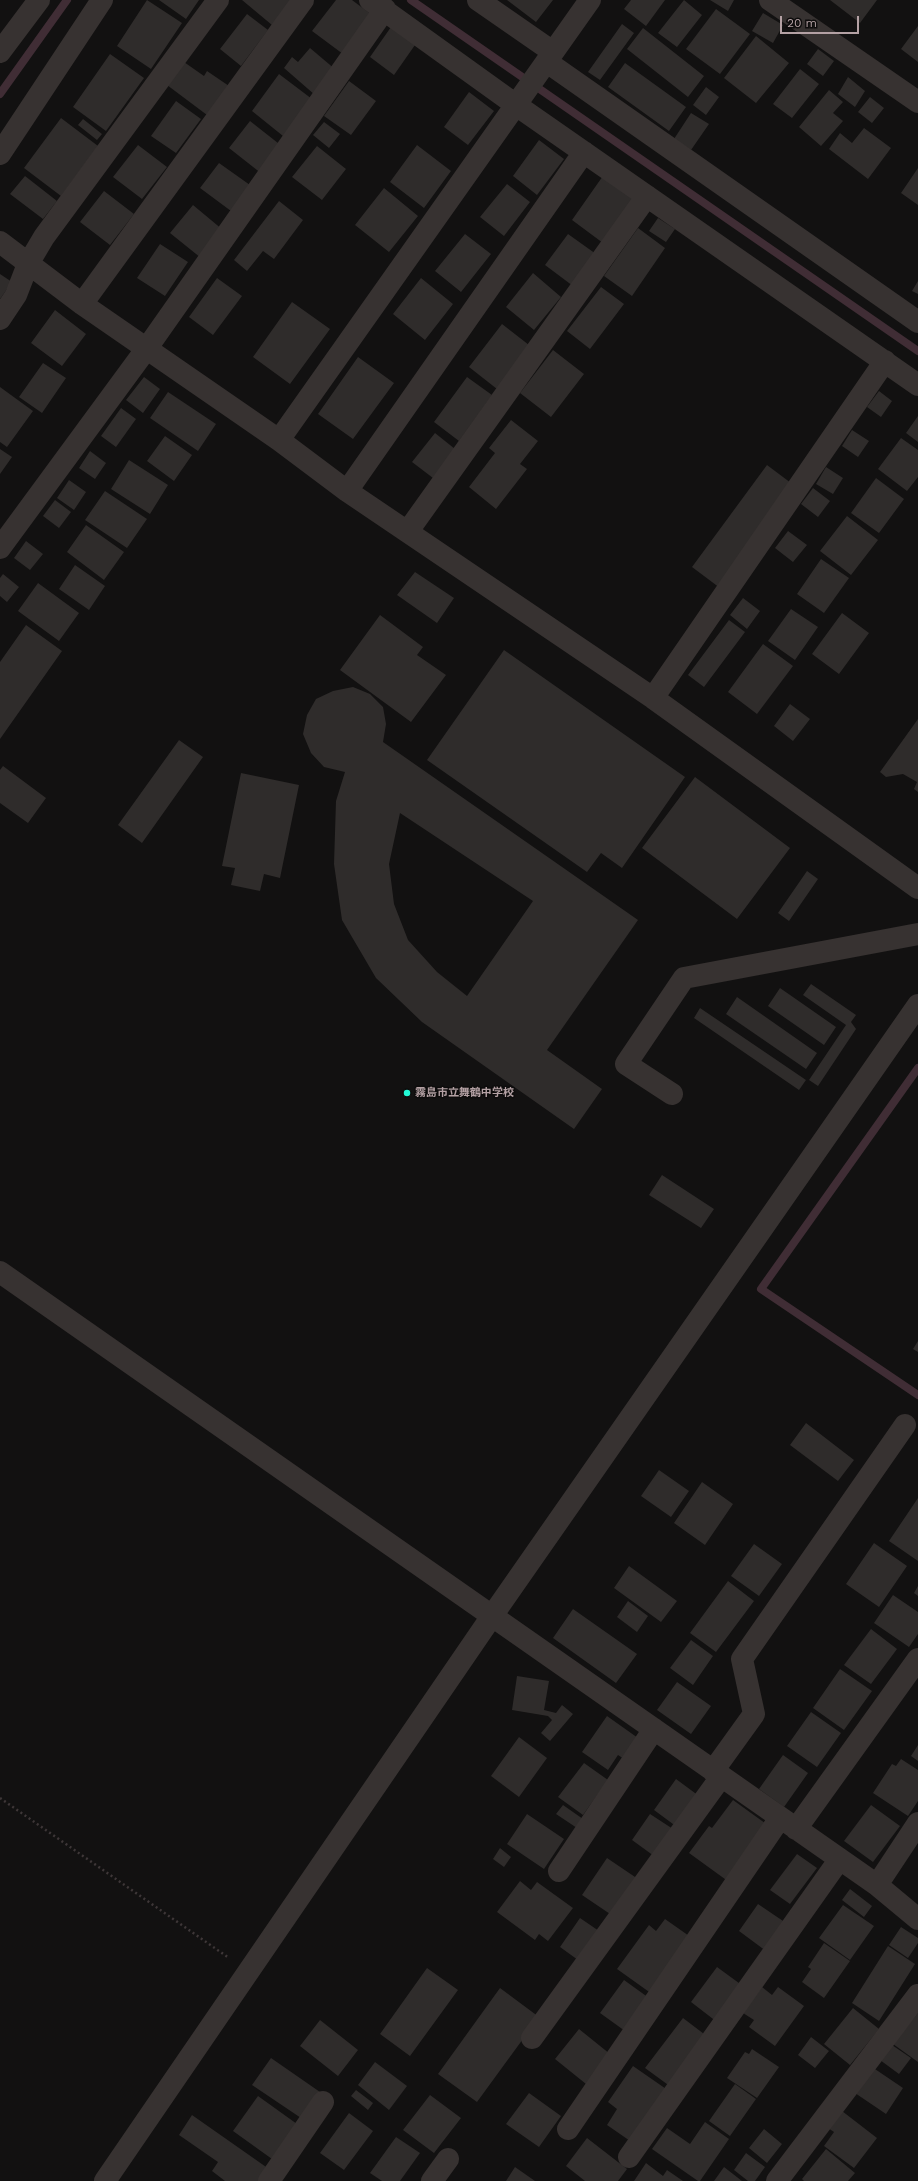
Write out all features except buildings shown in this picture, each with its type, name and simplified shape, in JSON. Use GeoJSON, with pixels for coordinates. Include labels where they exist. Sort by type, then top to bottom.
{"type":"FeatureCollection","features":[{"type":"Feature","properties":{"kind":"street"},"geometry":{"type":"LineString","coordinates":[[0,52],[39,0]]}},
{"type":"Feature","properties":{"kind":"street"},"geometry":{"type":"LineString","coordinates":[[0,154],[102,0]]}},
{"type":"Feature","properties":{"kind":"street"},"geometry":{"type":"LineString","coordinates":[[0,319],[16,295],[28,264],[44,237],[218,0]]}},
{"type":"Feature","properties":{"kind":"street"},"geometry":{"type":"LineString","coordinates":[[82,304],[303,0]]}},
{"type":"Feature","properties":{"kind":"street"},"geometry":{"type":"LineString","coordinates":[[478,0],[547,61],[918,322]]}},
{"type":"Feature","properties":{"kind":"street"},"geometry":{"type":"LineString","coordinates":[[279,440],[590,0]]}},
{"type":"Feature","properties":{"kind":"street"},"geometry":{"type":"LineString","coordinates":[[770,0],[918,102]]}},
{"type":"Feature","properties":{"kind":"street"},"geometry":{"type":"LineString","coordinates":[[0,548],[147,348],[377,5],[519,102],[584,152],[918,385]]}},
{"type":"Feature","properties":{"kind":"street"},"geometry":{"type":"LineString","coordinates":[[348,491],[584,152]]}},
{"type":"Feature","properties":{"kind":"street"},"geometry":{"type":"LineString","coordinates":[[408,531],[647,196]]}},
{"type":"Feature","properties":{"kind":"street"},"geometry":{"type":"LineString","coordinates":[[0,242],[82,304],[279,440],[348,491],[653,698],[918,888]]}},
{"type":"Feature","properties":{"kind":"street"},"geometry":{"type":"LineString","coordinates":[[653,698],[885,361]]}},
{"type":"Feature","properties":{"kind":"street"},"geometry":{"type":"LineString","coordinates":[[672,1094],[626,1064],[684,978],[918,934]]}},
{"type":"Feature","properties":{"kind":"street"},"geometry":{"type":"LineString","coordinates":[[105,2181],[492,1616],[918,1005]]}},
{"type":"Feature","properties":{"kind":"street"},"geometry":{"type":"LineString","coordinates":[[0,1272],[876,1885],[918,1919]]}},
{"type":"Feature","properties":{"kind":"street"},"geometry":{"type":"LineString","coordinates":[[532,2038],[717,1774],[754,1714],[742,1660],[906,1425]]}},
{"type":"Feature","properties":{"kind":"street"},"geometry":{"type":"LineString","coordinates":[[568,2129],[788,1823],[918,1659]]}},
{"type":"Feature","properties":{"kind":"street"},"geometry":{"type":"LineString","coordinates":[[559,1871],[654,1729]]}},
{"type":"Feature","properties":{"kind":"street"},"geometry":{"type":"LineString","coordinates":[[876,1885],[918,1823]]}},
{"type":"Feature","properties":{"kind":"street"},"geometry":{"type":"LineString","coordinates":[[629,2157],[839,1860]]}},
{"type":"Feature","properties":{"kind":"street"},"geometry":{"type":"LineString","coordinates":[[776,2181],[918,1995]]}},
{"type":"Feature","properties":{"kind":"street"},"geometry":{"type":"LineString","coordinates":[[269,2181],[323,2102]]}},
{"type":"Feature","properties":{"kind":"street"},"geometry":{"type":"LineString","coordinates":[[432,2181],[448,2159]]}},
{"type":"Feature","properties":{"kind":"path"},"geometry":{"type":"LineString","coordinates":[[0,1798],[249,1972]]}},
{"type":"Feature","properties":{"kind":"waterway"},"geometry":{"type":"LineString","coordinates":[[0,94],[67,0]]}},
{"type":"Feature","properties":{"kind":"waterway"},"geometry":{"type":"LineString","coordinates":[[411,0],[918,351]]}},
{"type":"Feature","properties":{"kind":"waterway"},"geometry":{"type":"LineString","coordinates":[[918,1068],[761,1289],[918,1395]]}},
{"type":"Feature","properties":{"kind":"place","name":"霧島市立舞鶴中学校"},"geometry":{"type":"Point","coordinates":[407,1093]}}]}
